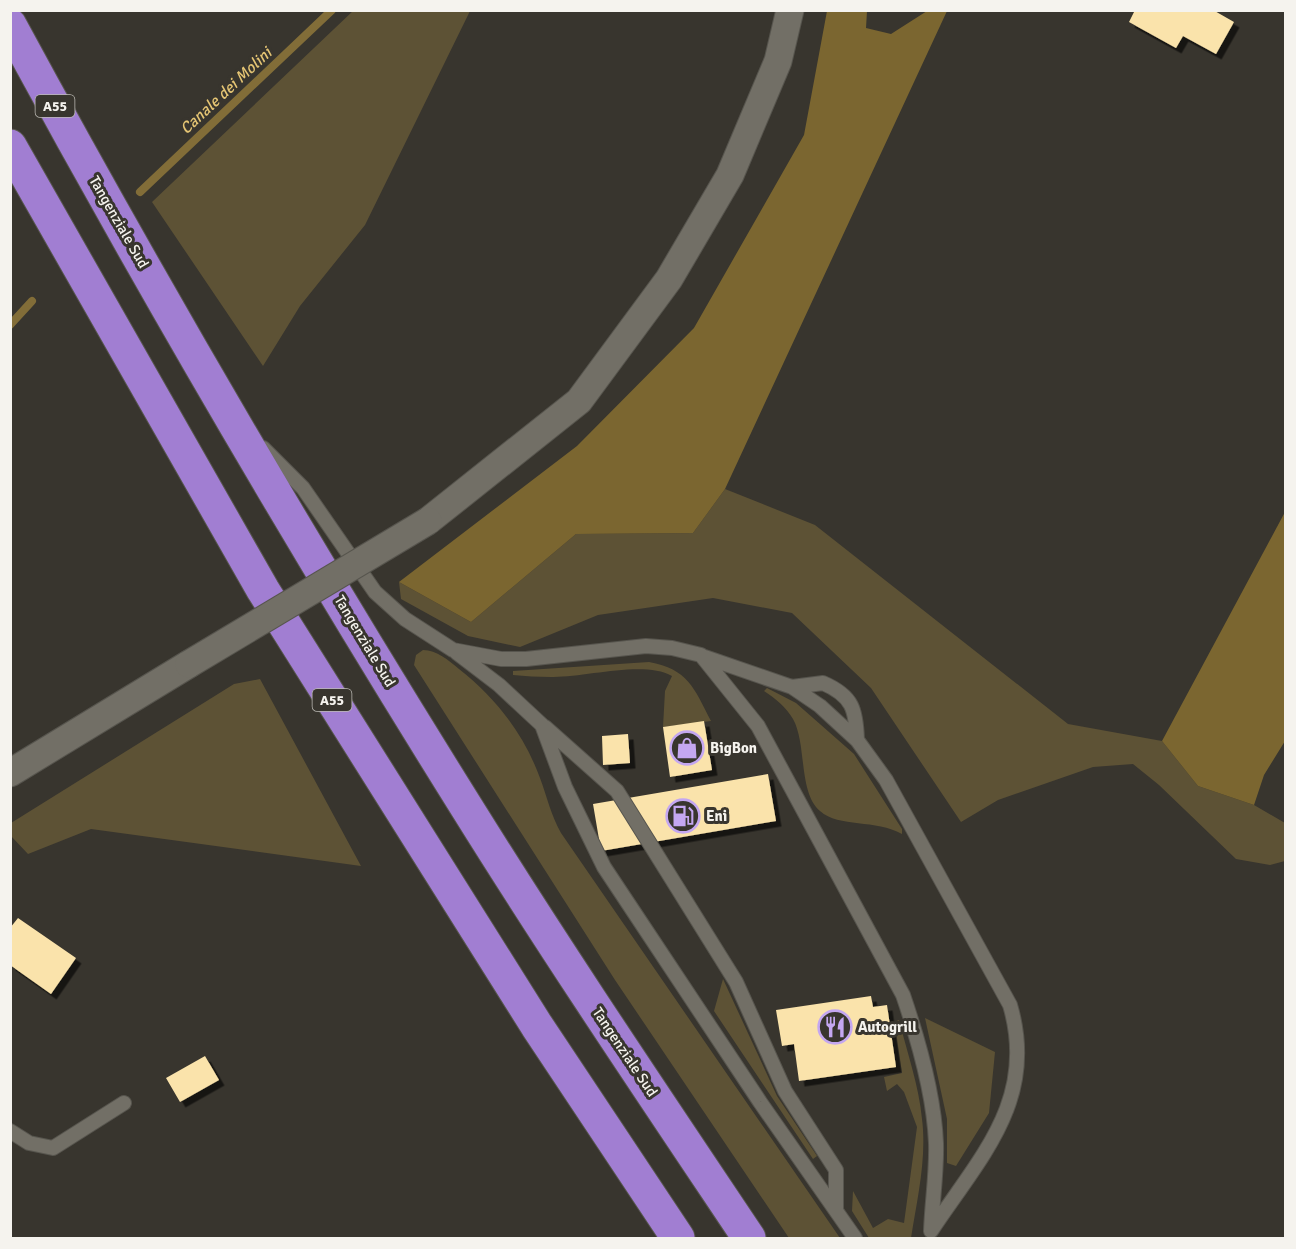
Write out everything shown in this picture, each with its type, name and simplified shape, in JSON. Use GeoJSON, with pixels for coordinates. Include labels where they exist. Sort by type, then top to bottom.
{"type":"FeatureCollection","features":[{"type":"Feature","properties":{"kind":"highway","name":"Tangenziale Sud"},"geometry":{"type":"LineString","coordinates":[[10,25],[99,188],[229,414],[468,809],[749,1239]]}},
{"type":"Feature","properties":{"kind":"highway","name":"A55"},"geometry":{"type":"LineString","coordinates":[[10,146],[263,590],[512,986],[678,1239]]}},
{"type":"Feature","properties":{"kind":"street"},"geometry":{"type":"LineString","coordinates":[[10,773],[429,521],[579,400],[669,279],[730,175],[778,61],[790,10]]}},
{"type":"Feature","properties":{"kind":"lane"},"geometry":{"type":"LineString","coordinates":[[229,414],[303,488],[361,574],[387,605],[492,679],[617,791],[736,982],[785,1091],[836,1170],[836,1209]]}},
{"type":"Feature","properties":{"kind":"lane"},"geometry":{"type":"LineString","coordinates":[[453,650],[501,659],[526,659],[646,646],[672,648],[701,655],[792,687],[820,706],[857,740],[891,789],[1000,983],[1017,1029],[1019,1051],[1010,1105],[999,1128],[930,1235]]}},
{"type":"Feature","properties":{"kind":"lane"},"geometry":{"type":"LineString","coordinates":[[701,655],[758,726],[903,995],[934,1121],[936,1146],[930,1235]]}},
{"type":"Feature","properties":{"kind":"lane"},"geometry":{"type":"LineString","coordinates":[[792,687],[823,683],[845,697],[856,714],[857,740]]}},
{"type":"Feature","properties":{"kind":"lane"},"geometry":{"type":"LineString","coordinates":[[542,725],[565,787],[604,867],[855,1239]]}},
{"type":"Feature","properties":{"kind":"lane"},"geometry":{"type":"LineString","coordinates":[[10,1131],[29,1143],[53,1148],[124,1103]]}},
{"type":"Feature","properties":{"kind":"shaded area"},"geometry":{"type":"Polygon","coordinates":[[[354,10],[470,11],[365,225],[300,306],[263,366],[152,202],[354,10]]]}},
{"type":"Feature","properties":{"kind":"shaded area"},"geometry":{"type":"Polygon","coordinates":[[[827,11],[867,11],[866,28],[891,34],[927,11],[947,11],[725,489],[693,533],[576,534],[471,622],[399,582],[577,446],[694,328],[804,135],[827,11]]]}},
{"type":"Feature","properties":{"kind":"shaded area"},"geometry":{"type":"Polygon","coordinates":[[[725,489],[815,525],[1068,724],[1162,741],[1198,786],[1254,805],[1285,823],[1285,861],[1270,865],[1236,859],[1159,785],[1133,764],[1093,767],[998,800],[961,822],[871,688],[792,613],[713,598],[598,615],[520,647],[468,636],[401,599],[399,582],[471,622],[576,534],[693,533],[725,489]]]}},
{"type":"Feature","properties":{"kind":"shaded area"},"geometry":{"type":"Polygon","coordinates":[[[1285,512],[1285,741],[1264,775],[1254,805],[1198,786],[1162,741],[1285,512]]]}},
{"type":"Feature","properties":{"kind":"shaded area"},"geometry":{"type":"Polygon","coordinates":[[[423,650],[438,654],[472,680],[496,704],[517,732],[540,778],[561,833],[840,1238],[789,1238],[615,980],[414,665],[416,655],[423,650]]]}},
{"type":"Feature","properties":{"kind":"shaded area"},"geometry":{"type":"Polygon","coordinates":[[[649,662],[662,665],[681,675],[700,699],[711,721],[663,727],[665,691],[672,676],[660,671],[613,671],[564,677],[513,675],[513,671],[649,662]]]}},
{"type":"Feature","properties":{"kind":"shaded area"},"geometry":{"type":"Polygon","coordinates":[[[260,679],[361,866],[91,829],[28,854],[11,836],[11,823],[234,684],[260,679]]]}},
{"type":"Feature","properties":{"kind":"shaded area"},"geometry":{"type":"Polygon","coordinates":[[[767,688],[796,703],[854,754],[902,829],[902,834],[881,826],[837,820],[820,811],[808,792],[800,741],[793,719],[780,703],[764,691],[767,688]]]}},
{"type":"Feature","properties":{"kind":"shaded area"},"geometry":{"type":"Polygon","coordinates":[[[723,979],[777,1096],[817,1156],[813,1159],[714,1011],[723,979]]]}},
{"type":"Feature","properties":{"kind":"shaded area"},"geometry":{"type":"Polygon","coordinates":[[[925,1018],[995,1052],[989,1113],[956,1166],[947,1163],[947,1119],[925,1018]]]}},
{"type":"Feature","properties":{"kind":"shaded area"},"geometry":{"type":"Polygon","coordinates":[[[899,1020],[916,1082],[920,1107],[923,1134],[921,1179],[911,1238],[869,1238],[852,1211],[853,1191],[873,1228],[888,1219],[904,1223],[917,1127],[904,1092],[897,1084],[887,1091],[884,1077],[902,1073],[894,1022],[899,1020]]]}},
{"type":"Feature","properties":{"kind":"building"},"geometry":{"type":"Polygon","coordinates":[[[1135,10],[1213,10],[1234,22],[1216,54],[1183,36],[1176,48],[1129,22],[1135,10]]]}},
{"type":"Feature","properties":{"kind":"building","name":"BigBon"},"geometry":{"type":"Polygon","coordinates":[[[704,721],[712,770],[670,777],[663,727],[704,721]]]}},
{"type":"Feature","properties":{"kind":"building"},"geometry":{"type":"Polygon","coordinates":[[[628,734],[630,763],[603,765],[602,736],[628,734]]]}},
{"type":"Feature","properties":{"kind":"building"},"geometry":{"type":"Polygon","coordinates":[[[768,774],[776,821],[601,851],[593,804],[768,774]]]}},
{"type":"Feature","properties":{"kind":"building"},"geometry":{"type":"Polygon","coordinates":[[[18,918],[76,958],[51,994],[10,965],[10,928],[18,918]]]}},
{"type":"Feature","properties":{"kind":"building","name":"Autogrill"},"geometry":{"type":"Polygon","coordinates":[[[871,996],[873,1007],[887,1005],[896,1067],[799,1081],[794,1044],[782,1046],[776,1010],[871,996]]]}},
{"type":"Feature","properties":{"kind":"building"},"geometry":{"type":"Polygon","coordinates":[[[205,1056],[219,1080],[180,1102],[166,1078],[205,1056]]]}},
{"type":"Feature","properties":{"kind":"waterway","name":"Canale dei Molini"},"geometry":{"type":"LineString","coordinates":[[140,192],[332,10]]}},
{"type":"Feature","properties":{"kind":"waterway","name":"Canale dei Molini"},"geometry":{"type":"LineString","coordinates":[[10,325],[32,301]]}},
{"type":"Feature","properties":{"kind":"place","name":"BigBon"},"geometry":{"type":"Point","coordinates":[687,748]}},
{"type":"Feature","properties":{"kind":"place","name":"Eni"},"geometry":{"type":"Point","coordinates":[683,816]}},
{"type":"Feature","properties":{"kind":"place","name":"Autogrill"},"geometry":{"type":"Point","coordinates":[835,1027]}}]}
